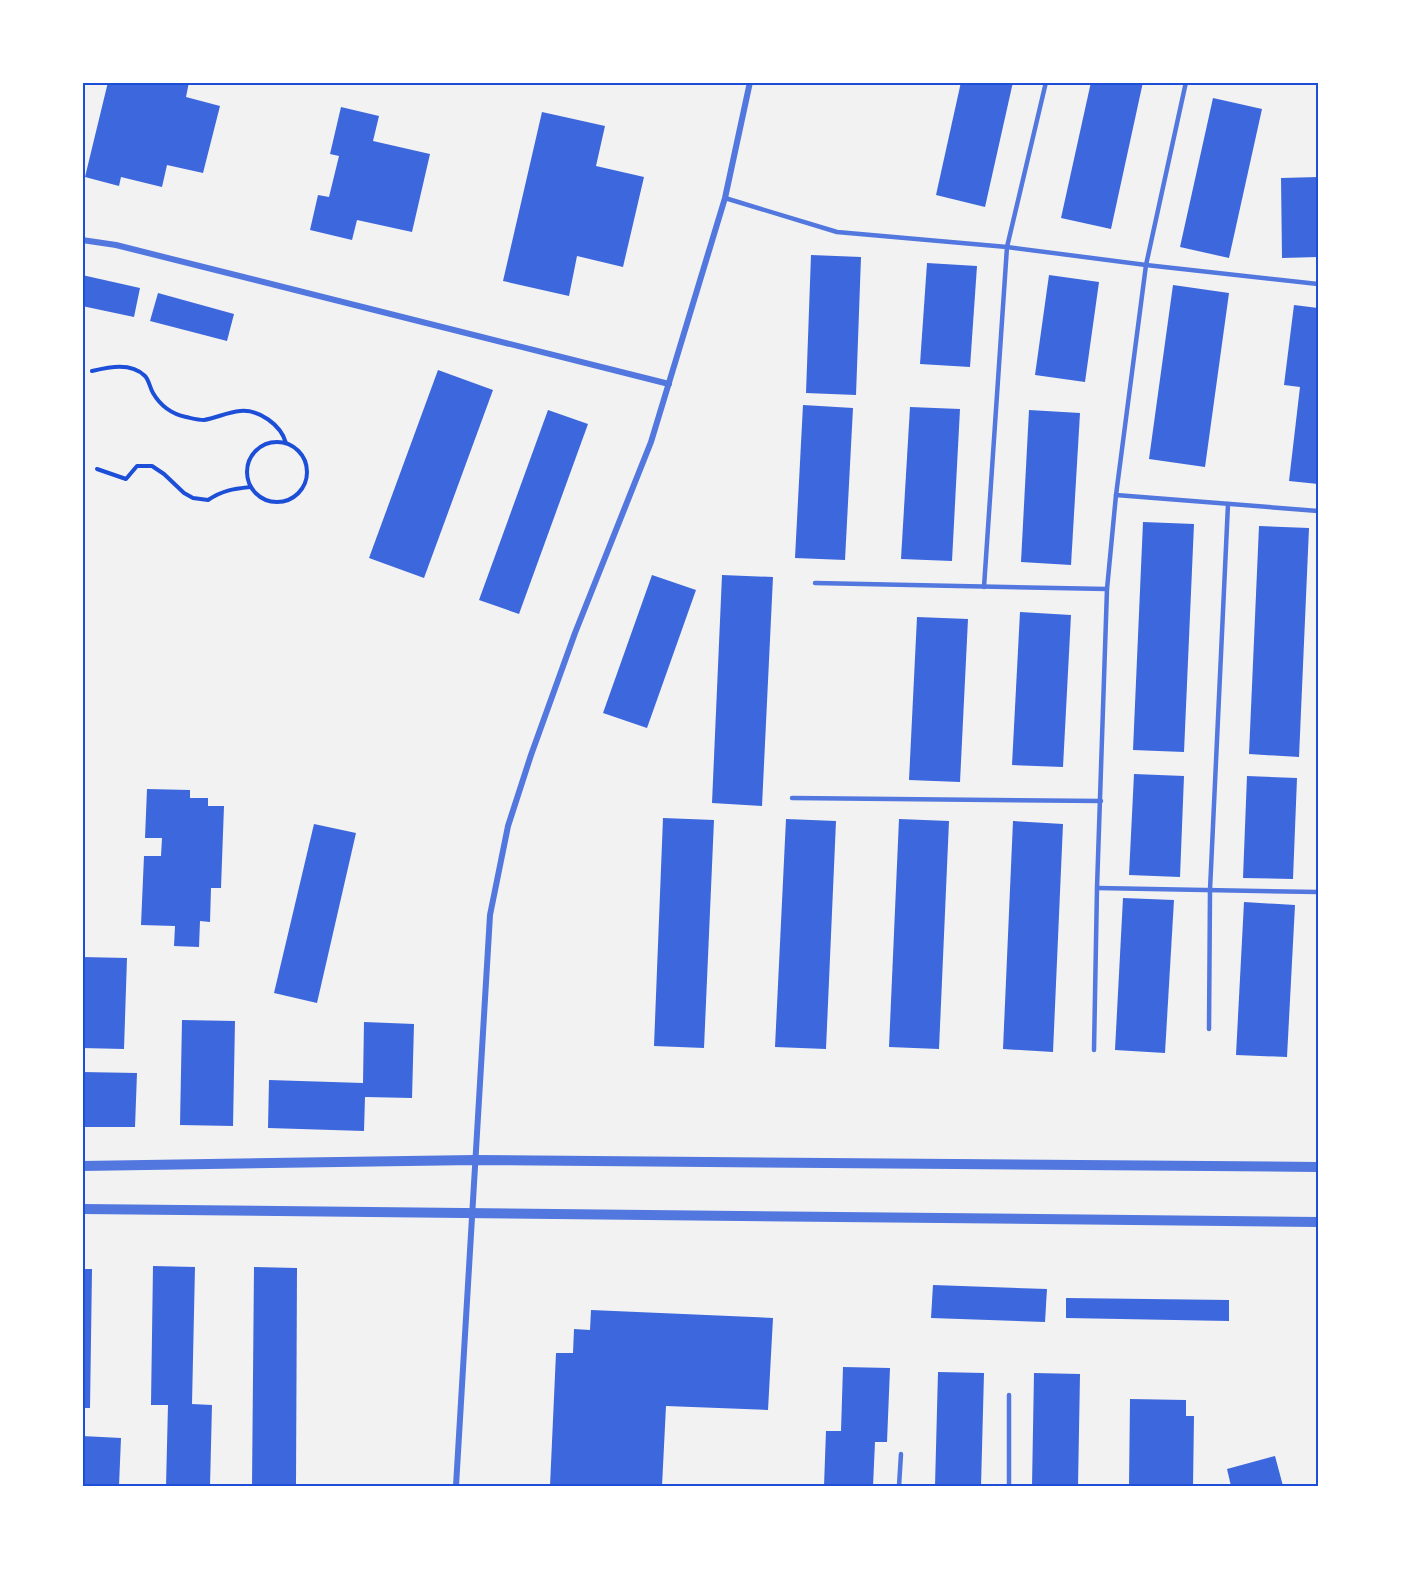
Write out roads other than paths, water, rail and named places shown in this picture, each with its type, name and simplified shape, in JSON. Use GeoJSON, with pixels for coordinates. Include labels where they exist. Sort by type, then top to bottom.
{"type":"FeatureCollection","features":[{"type":"Feature","properties":{"kind":"street"},"geometry":{"type":"LineString","coordinates":[[456,1486],[490,915],[508,826],[575,633],[651,442],[725,198],[750,82]]}},
{"type":"Feature","properties":{"kind":"street"},"geometry":{"type":"LineString","coordinates":[[82,240],[116,245],[669,384]]}},
{"type":"Feature","properties":{"kind":"street"},"geometry":{"type":"LineString","coordinates":[[82,1166],[475,1160],[1318,1167]]}},
{"type":"Feature","properties":{"kind":"street"},"geometry":{"type":"LineString","coordinates":[[82,1209],[1318,1222]]}},
{"type":"Feature","properties":{"kind":"lane"},"geometry":{"type":"LineString","coordinates":[[984,586],[1007,247],[1046,82]]}},
{"type":"Feature","properties":{"kind":"lane"},"geometry":{"type":"LineString","coordinates":[[1094,1050],[1107,589],[1116,495],[1146,265],[1186,82]]}},
{"type":"Feature","properties":{"kind":"lane"},"geometry":{"type":"LineString","coordinates":[[725,198],[837,232],[1007,247],[1318,284]]}},
{"type":"Feature","properties":{"kind":"lane"},"geometry":{"type":"LineString","coordinates":[[1116,495],[1318,511]]}},
{"type":"Feature","properties":{"kind":"lane"},"geometry":{"type":"LineString","coordinates":[[1209,1029],[1210,890],[1228,504]]}},
{"type":"Feature","properties":{"kind":"lane"},"geometry":{"type":"LineString","coordinates":[[815,583],[1107,589]]}},
{"type":"Feature","properties":{"kind":"lane"},"geometry":{"type":"LineString","coordinates":[[792,798],[1101,801]]}},
{"type":"Feature","properties":{"kind":"lane"},"geometry":{"type":"LineString","coordinates":[[1097,888],[1318,892]]}},
{"type":"Feature","properties":{"kind":"lane"},"geometry":{"type":"LineString","coordinates":[[1009,1395],[1009,1486]]}},
{"type":"Feature","properties":{"kind":"lane"},"geometry":{"type":"LineString","coordinates":[[899,1486],[901,1454]]}}]}
